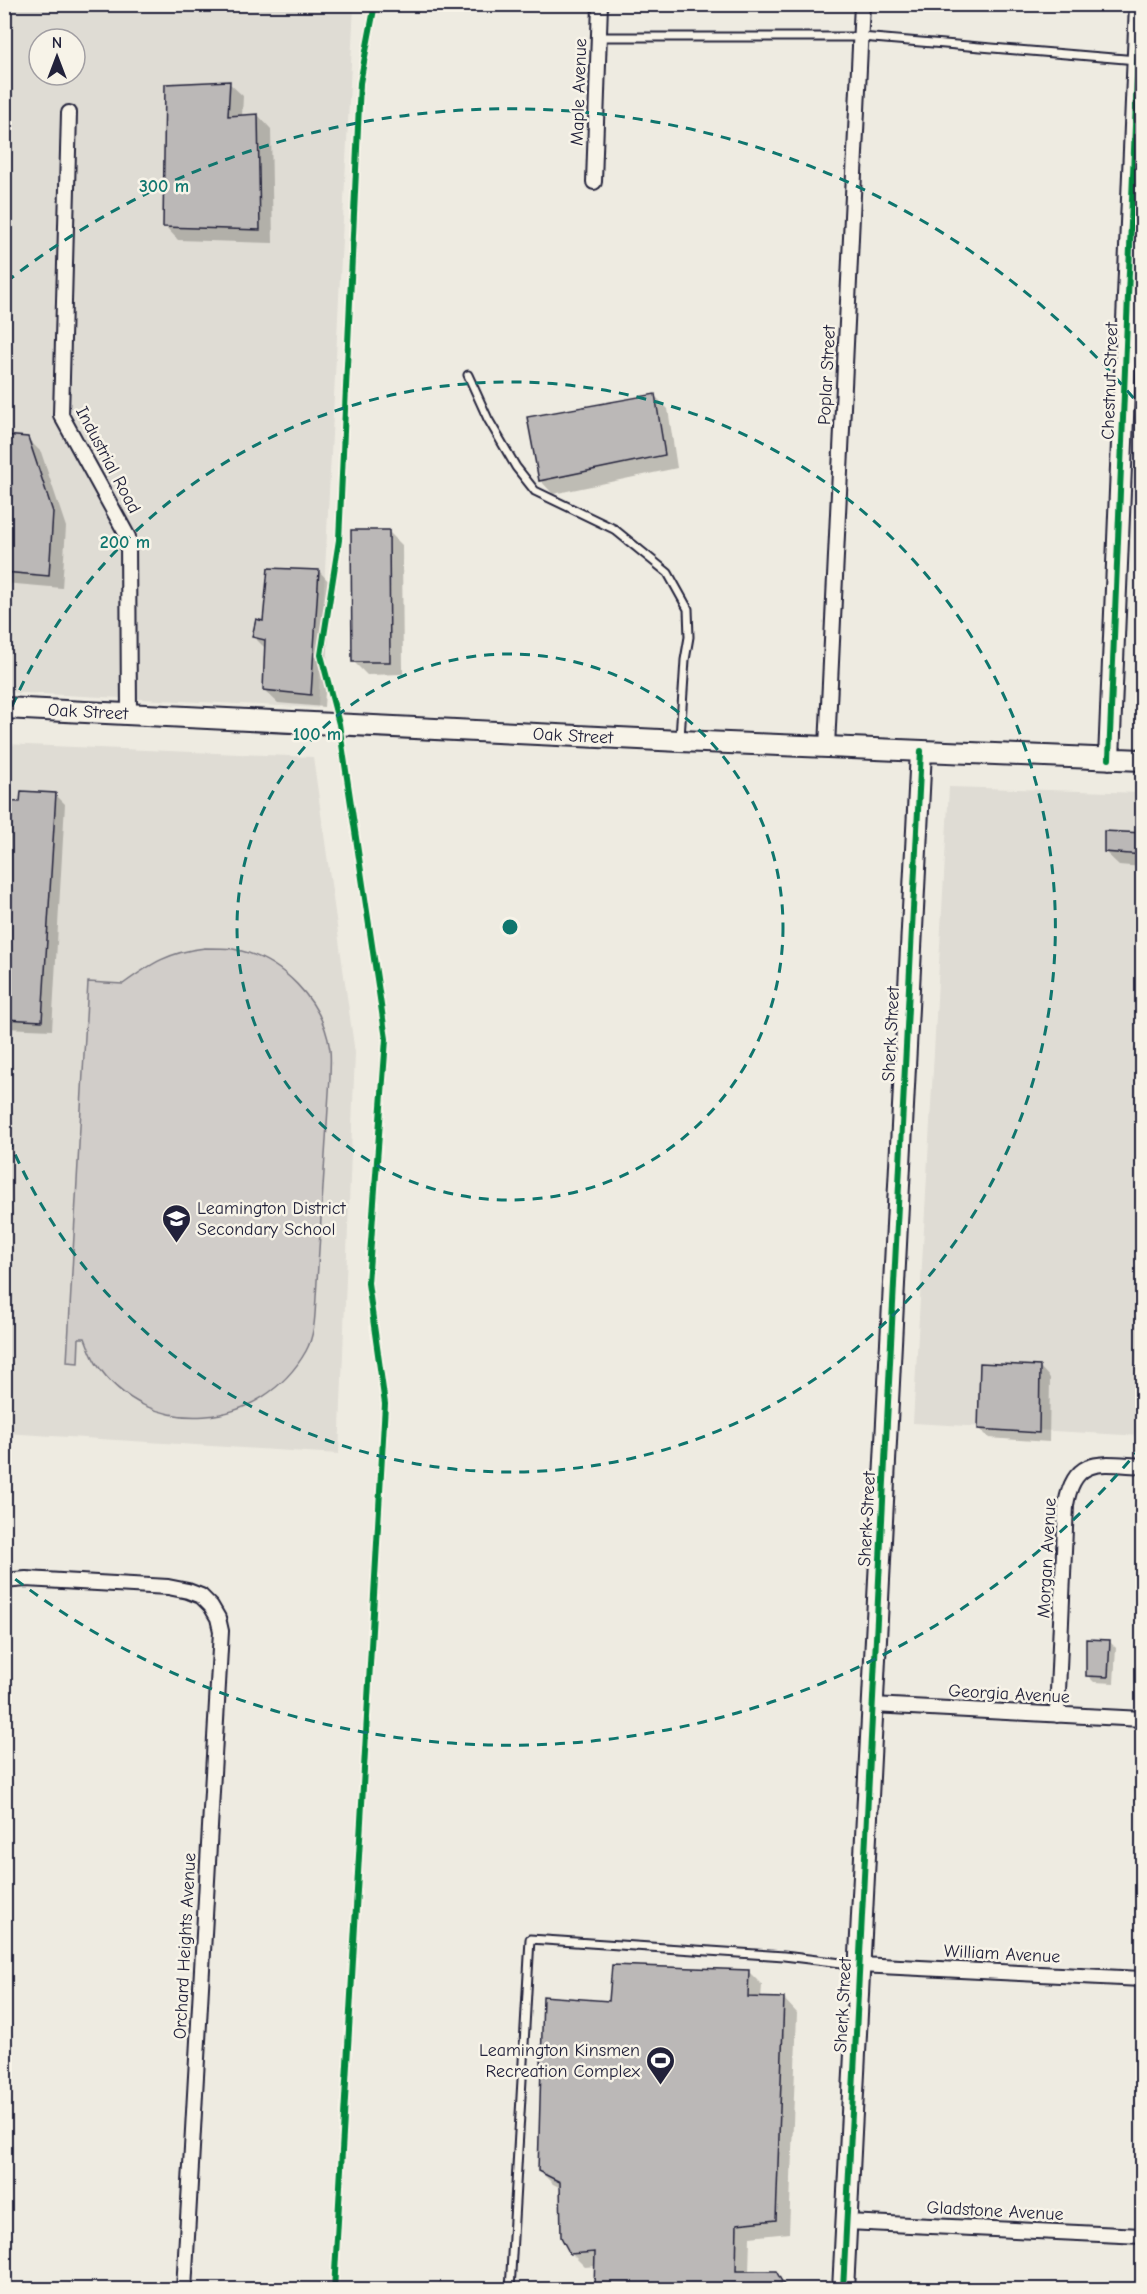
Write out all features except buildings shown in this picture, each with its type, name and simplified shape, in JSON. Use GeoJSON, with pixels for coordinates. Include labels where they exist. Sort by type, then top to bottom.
{"type":"FeatureCollection","features":[{"type":"Feature","properties":{"kind":"street","name":"Maple Avenue"},"geometry":{"type":"LineString","coordinates":[[594,182],[600,4]]}},
{"type":"Feature","properties":{"kind":"street","name":"Poplar Street"},"geometry":{"type":"LineString","coordinates":[[828,747],[862,4]]}},
{"type":"Feature","properties":{"kind":"street","name":"Chestnut Street"},"geometry":{"type":"LineString","coordinates":[[1109,759],[1140,61],[1140,4]]}},
{"type":"Feature","properties":{"kind":"street","name":"Industrial Road"},"geometry":{"type":"LineString","coordinates":[[69,112],[61,415],[128,537],[129,714]]}},
{"type":"Feature","properties":{"kind":"street","name":"Oak Street"},"geometry":{"type":"LineString","coordinates":[[4,708],[680,741],[1143,760]]}},
{"type":"Feature","properties":{"kind":"street","name":"Sherk Street"},"geometry":{"type":"LineString","coordinates":[[843,2289],[921,751]]}},
{"type":"Feature","properties":{"kind":"street","name":"Morgan Avenue"},"geometry":{"type":"LineString","coordinates":[[1057,1714],[1065,1517],[1069,1487],[1075,1476],[1091,1465],[1143,1466]]}},
{"type":"Feature","properties":{"kind":"street","name":"Orchard Heights Avenue"},"geometry":{"type":"LineString","coordinates":[[4,1581],[26,1579],[168,1587],[201,1596],[212,1606],[218,1618],[221,1631],[183,2289]]}},
{"type":"Feature","properties":{"kind":"street","name":"Georgia Avenue"},"geometry":{"type":"LineString","coordinates":[[873,1705],[1143,1719]]}},
{"type":"Feature","properties":{"kind":"street","name":"William Avenue"},"geometry":{"type":"LineString","coordinates":[[860,1965],[1143,1979]]}},
{"type":"Feature","properties":{"kind":"street","name":"Gladstone Avenue"},"geometry":{"type":"LineString","coordinates":[[847,2222],[1143,2236]]}},
{"type":"Feature","properties":{"kind":"lane"},"geometry":{"type":"LineString","coordinates":[[599,37],[861,37],[1140,61]]}},
{"type":"Feature","properties":{"kind":"lane"},"geometry":{"type":"LineString","coordinates":[[468,375],[488,419],[516,468],[535,490],[614,529],[668,573],[688,609],[689,637],[685,660],[680,741]]}},
{"type":"Feature","properties":{"kind":"lane"},"geometry":{"type":"LineString","coordinates":[[510,2289],[530,1939],[784,1956],[860,1965]]}},
{"type":"Feature","properties":{"kind":"shaded area"},"geometry":{"type":"Polygon","coordinates":[[[5,5],[354,5],[318,708],[5,692],[5,5]]]}},
{"type":"Feature","properties":{"kind":"shaded area","name":"Leamington District Secondary School"},"geometry":{"type":"Polygon","coordinates":[[[4,744],[313,757],[355,1053],[339,1454],[5,1433],[4,744]]]}},
{"type":"Feature","properties":{"kind":"shaded area"},"geometry":{"type":"Polygon","coordinates":[[[949,787],[1142,793],[1142,1436],[913,1423],[949,787]]]}},
{"type":"Feature","properties":{"kind":"shaded area"},"geometry":{"type":"Polygon","coordinates":[[[205,948],[233,949],[251,954],[283,972],[309,998],[326,1032],[330,1050],[330,1077],[315,1318],[306,1351],[286,1377],[262,1397],[234,1410],[204,1416],[174,1415],[145,1406],[118,1388],[96,1363],[85,1338],[79,1338],[78,1363],[67,1362],[88,982],[123,984],[161,960],[181,952],[205,948]]]}},
{"type":"Feature","properties":{"kind":"cycle path"},"geometry":{"type":"LineString","coordinates":[[334,2290],[385,1404],[368,1283],[386,1039],[339,724],[321,655],[339,540],[360,83],[375,4]]}},
{"type":"Feature","properties":{"kind":"cycle path"},"geometry":{"type":"LineString","coordinates":[[1109,759],[1140,4]]}},
{"type":"Feature","properties":{"kind":"cycle path"},"geometry":{"type":"LineString","coordinates":[[843,2290],[921,751]]}},
{"type":"Feature","properties":{"kind":"place","name":"Leamington District Secondary School"},"geometry":{"type":"Point","coordinates":[176,1244]}},
{"type":"Feature","properties":{"kind":"place","name":"Leamington Kinsmen Recreation Complex"},"geometry":{"type":"Point","coordinates":[661,2086]}}]}
